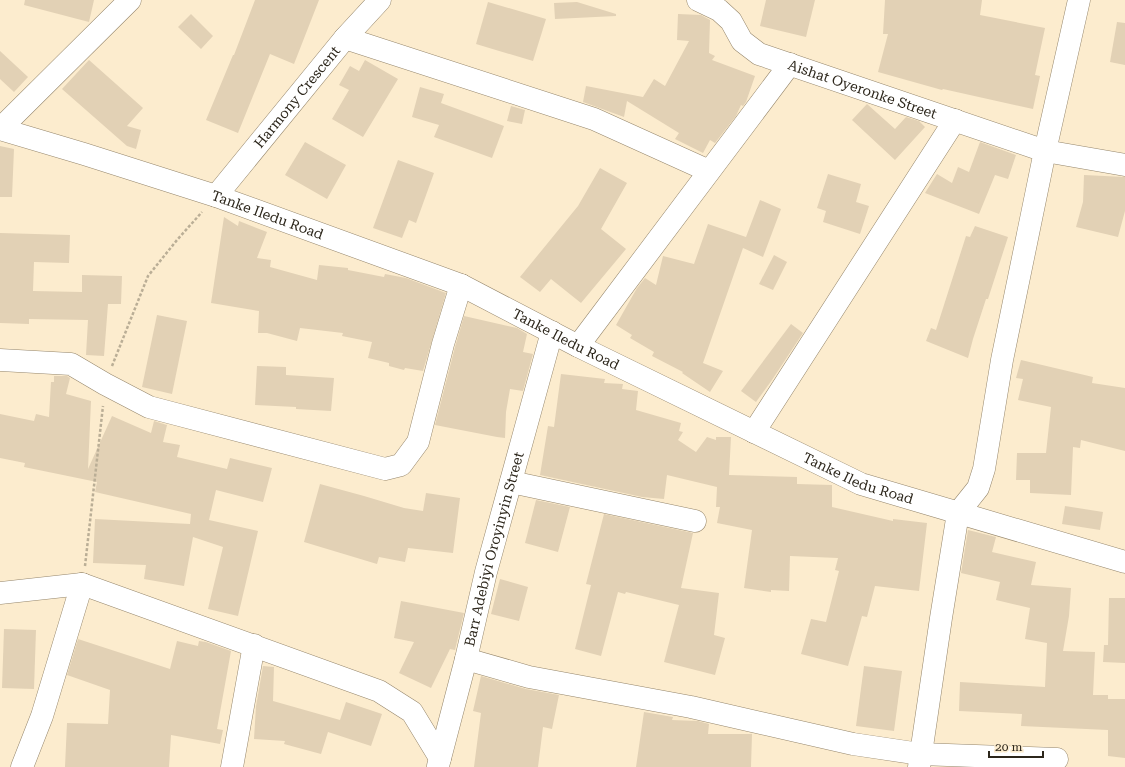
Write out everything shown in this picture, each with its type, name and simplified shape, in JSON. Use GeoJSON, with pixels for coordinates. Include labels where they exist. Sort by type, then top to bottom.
{"type":"FeatureCollection","features":[{"type":"Feature","properties":{"kind":"street"},"geometry":{"type":"LineString","coordinates":[[0,129],[130,0]]}},
{"type":"Feature","properties":{"kind":"street","name":"Harmony Crescent"},"geometry":{"type":"LineString","coordinates":[[216,196],[345,38],[380,0]]}},
{"type":"Feature","properties":{"kind":"street","name":"Aishat Oyeronke Street"},"geometry":{"type":"LineString","coordinates":[[698,0],[719,10],[731,21],[742,41],[760,54],[1045,151],[1125,164]]}},
{"type":"Feature","properties":{"kind":"street"},"geometry":{"type":"LineString","coordinates":[[919,761],[939,626],[958,513],[978,488],[984,469],[1002,360],[1045,151],[1079,0]]}},
{"type":"Feature","properties":{"kind":"street"},"geometry":{"type":"LineString","coordinates":[[345,38],[594,119],[709,171]]}},
{"type":"Feature","properties":{"kind":"street"},"geometry":{"type":"LineString","coordinates":[[578,346],[790,64]]}},
{"type":"Feature","properties":{"kind":"street"},"geometry":{"type":"LineString","coordinates":[[754,432],[955,120]]}},
{"type":"Feature","properties":{"kind":"street","name":"Tanke Iledu Road"},"geometry":{"type":"LineString","coordinates":[[0,129],[216,196],[461,285],[578,346],[861,484],[1125,562]]}},
{"type":"Feature","properties":{"kind":"street"},"geometry":{"type":"LineString","coordinates":[[0,360],[71,364],[149,407],[385,469],[401,465],[418,442],[443,344],[461,285]]}},
{"type":"Feature","properties":{"kind":"street","name":"Barr Adebiyi Oroyinyin Street"},"geometry":{"type":"LineString","coordinates":[[439,762],[466,659],[486,572],[552,332]]}},
{"type":"Feature","properties":{"kind":"street"},"geometry":{"type":"LineString","coordinates":[[511,482],[695,521]]}},
{"type":"Feature","properties":{"kind":"street"},"geometry":{"type":"LineString","coordinates":[[0,593],[82,584],[380,691],[412,712],[439,762]]}},
{"type":"Feature","properties":{"kind":"street"},"geometry":{"type":"LineString","coordinates":[[22,767],[42,716],[82,584]]}},
{"type":"Feature","properties":{"kind":"street"},"geometry":{"type":"LineString","coordinates":[[232,767],[254,645]]}},
{"type":"Feature","properties":{"kind":"street"},"geometry":{"type":"LineString","coordinates":[[466,659],[529,677],[691,707],[853,744],[919,761],[1056,759]]}},
{"type":"Feature","properties":{"kind":"building"},"geometry":{"type":"Polygon","coordinates":[[[25,0],[94,0],[89,22],[24,5],[25,0]]]}},
{"type":"Feature","properties":{"kind":"building"},"geometry":{"type":"Polygon","coordinates":[[[255,0],[319,0],[294,64],[270,54],[238,133],[206,120],[234,55],[255,0]]]}},
{"type":"Feature","properties":{"kind":"building"},"geometry":{"type":"Polygon","coordinates":[[[766,0],[815,0],[806,37],[760,26],[766,0]]]}},
{"type":"Feature","properties":{"kind":"building"},"geometry":{"type":"Polygon","coordinates":[[[885,0],[982,0],[980,15],[1045,28],[1035,75],[1040,76],[1033,109],[942,90],[878,72],[888,34],[883,34],[885,0]]]}},
{"type":"Feature","properties":{"kind":"building"},"geometry":{"type":"Polygon","coordinates":[[[488,2],[546,19],[533,61],[476,44],[488,2]]]}},
{"type":"Feature","properties":{"kind":"building"},"geometry":{"type":"Polygon","coordinates":[[[577,2],[616,14],[616,16],[555,19],[554,3],[577,2]]]}},
{"type":"Feature","properties":{"kind":"building"},"geometry":{"type":"Polygon","coordinates":[[[191,14],[213,36],[201,49],[178,27],[191,14]]]}},
{"type":"Feature","properties":{"kind":"building"},"geometry":{"type":"Polygon","coordinates":[[[678,14],[701,15],[710,20],[709,53],[715,56],[712,60],[755,76],[746,102],[743,106],[741,105],[736,116],[715,143],[710,140],[703,153],[675,139],[679,133],[627,101],[624,117],[583,102],[586,86],[643,97],[654,79],[665,86],[689,41],[677,40],[678,14]]]}},
{"type":"Feature","properties":{"kind":"building"},"geometry":{"type":"Polygon","coordinates":[[[1117,22],[1125,23],[1125,65],[1110,62],[1117,22]]]}},
{"type":"Feature","properties":{"kind":"building"},"geometry":{"type":"Polygon","coordinates":[[[0,51],[28,77],[14,92],[0,79],[0,51]]]}},
{"type":"Feature","properties":{"kind":"building"},"geometry":{"type":"Polygon","coordinates":[[[89,60],[143,108],[127,126],[141,130],[136,149],[127,146],[62,89],[89,60]]]}},
{"type":"Feature","properties":{"kind":"building"},"geometry":{"type":"Polygon","coordinates":[[[365,60],[398,79],[363,137],[332,119],[349,90],[339,85],[350,66],[359,71],[365,60]]]}},
{"type":"Feature","properties":{"kind":"building"},"geometry":{"type":"Polygon","coordinates":[[[420,87],[444,94],[441,103],[504,126],[492,158],[434,137],[439,125],[412,117],[420,87]]]}},
{"type":"Feature","properties":{"kind":"building"},"geometry":{"type":"Polygon","coordinates":[[[867,104],[895,129],[906,117],[919,121],[925,127],[895,160],[852,120],[867,104]]]}},
{"type":"Feature","properties":{"kind":"building"},"geometry":{"type":"Polygon","coordinates":[[[511,106],[525,110],[522,124],[507,121],[511,106]]]}},
{"type":"Feature","properties":{"kind":"building"},"geometry":{"type":"Polygon","coordinates":[[[305,142],[346,165],[327,199],[285,175],[305,142]]]}},
{"type":"Feature","properties":{"kind":"building"},"geometry":{"type":"Polygon","coordinates":[[[980,142],[1016,155],[1008,179],[995,175],[979,214],[925,193],[937,174],[952,183],[958,167],[969,172],[980,142]]]}},
{"type":"Feature","properties":{"kind":"building"},"geometry":{"type":"Polygon","coordinates":[[[0,146],[14,149],[12,197],[0,197],[0,146]]]}},
{"type":"Feature","properties":{"kind":"building"},"geometry":{"type":"Polygon","coordinates":[[[398,160],[434,173],[416,223],[409,220],[402,238],[373,228],[398,160]]]}},
{"type":"Feature","properties":{"kind":"building"},"geometry":{"type":"Polygon","coordinates":[[[600,168],[627,183],[601,229],[626,249],[581,303],[551,279],[540,292],[520,277],[578,206],[600,168]]]}},
{"type":"Feature","properties":{"kind":"building"},"geometry":{"type":"Polygon","coordinates":[[[828,174],[861,184],[856,202],[869,206],[860,234],[823,222],[826,211],[817,208],[828,174]]]}},
{"type":"Feature","properties":{"kind":"building"},"geometry":{"type":"Polygon","coordinates":[[[1084,175],[1125,177],[1125,211],[1118,237],[1076,227],[1083,202],[1084,175]]]}},
{"type":"Feature","properties":{"kind":"building"},"geometry":{"type":"Polygon","coordinates":[[[760,200],[781,209],[763,257],[743,248],[703,363],[723,371],[710,392],[682,373],[683,372],[652,356],[654,352],[630,338],[632,335],[616,325],[637,288],[645,278],[656,285],[663,256],[694,264],[708,224],[746,237],[760,200]]]}},
{"type":"Feature","properties":{"kind":"building"},"geometry":{"type":"Polygon","coordinates":[[[224,217],[238,226],[239,221],[267,232],[257,258],[271,260],[270,267],[317,280],[319,265],[348,268],[348,270],[384,277],[385,274],[406,278],[446,293],[423,371],[405,368],[404,370],[389,366],[389,363],[368,358],[372,342],[342,336],[343,333],[300,328],[297,341],[267,333],[258,333],[259,311],[211,303],[224,217]]]}},
{"type":"Feature","properties":{"kind":"building"},"geometry":{"type":"Polygon","coordinates":[[[975,226],[1008,237],[988,299],[986,299],[968,358],[926,341],[931,328],[936,330],[966,236],[970,237],[975,226]]]}},
{"type":"Feature","properties":{"kind":"building"},"geometry":{"type":"Polygon","coordinates":[[[0,233],[70,235],[69,263],[34,262],[33,291],[82,292],[82,275],[122,276],[121,304],[108,304],[104,356],[86,355],[88,320],[29,319],[29,324],[0,323],[0,233]]]}},
{"type":"Feature","properties":{"kind":"building"},"geometry":{"type":"Polygon","coordinates":[[[774,255],[787,262],[773,290],[759,284],[774,255]]]}},
{"type":"Feature","properties":{"kind":"building"},"geometry":{"type":"Polygon","coordinates":[[[157,315],[187,321],[172,394],[142,387],[157,315]]]}},
{"type":"Feature","properties":{"kind":"building"},"geometry":{"type":"Polygon","coordinates":[[[464,316],[517,328],[527,334],[523,352],[533,354],[523,391],[510,389],[506,412],[505,438],[435,425],[464,316]]]}},
{"type":"Feature","properties":{"kind":"building"},"geometry":{"type":"Polygon","coordinates":[[[791,324],[803,333],[756,402],[741,391],[791,324]]]}},
{"type":"Feature","properties":{"kind":"building"},"geometry":{"type":"Polygon","coordinates":[[[1021,360],[1093,377],[1092,383],[1125,388],[1125,451],[1081,440],[1080,448],[1073,447],[1071,495],[1030,493],[1030,480],[1016,480],[1017,453],[1046,453],[1051,407],[1018,400],[1023,379],[1016,378],[1021,360]]]}},
{"type":"Feature","properties":{"kind":"building"},"geometry":{"type":"Polygon","coordinates":[[[257,366],[286,367],[286,375],[334,378],[331,411],[296,409],[296,407],[255,405],[257,366]]]}},
{"type":"Feature","properties":{"kind":"building"},"geometry":{"type":"Polygon","coordinates":[[[561,374],[605,379],[604,383],[623,384],[622,389],[638,391],[636,410],[681,423],[679,431],[683,432],[678,440],[696,452],[707,437],[716,440],[716,437],[731,437],[729,475],[797,477],[797,484],[832,485],[832,507],[893,521],[893,519],[927,523],[919,591],[875,586],[867,617],[862,616],[848,666],[801,654],[811,619],[826,622],[839,571],[835,570],[838,558],[790,556],[789,591],[771,590],[771,592],[744,588],[752,530],[717,523],[720,507],[716,507],[717,487],[667,475],[664,499],[642,497],[540,475],[548,426],[554,427],[561,374]]]}},
{"type":"Feature","properties":{"kind":"building"},"geometry":{"type":"Polygon","coordinates":[[[54,376],[67,376],[70,378],[66,394],[91,401],[88,469],[112,416],[151,433],[154,421],[167,425],[163,442],[180,445],[177,457],[227,469],[230,458],[272,468],[263,502],[216,490],[209,520],[258,531],[238,616],[208,609],[223,547],[193,537],[184,586],[144,579],[146,565],[93,563],[95,519],[190,524],[191,514],[95,492],[97,482],[24,467],[25,463],[0,458],[0,414],[34,421],[36,414],[49,417],[51,382],[54,382],[54,376]]]}},
{"type":"Feature","properties":{"kind":"building"},"geometry":{"type":"Polygon","coordinates":[[[320,484],[404,508],[423,511],[426,493],[460,498],[453,553],[408,548],[405,562],[379,557],[377,564],[304,542],[320,484]]]}},
{"type":"Feature","properties":{"kind":"building"},"geometry":{"type":"Polygon","coordinates":[[[536,500],[570,507],[558,552],[525,543],[536,500]]]}},
{"type":"Feature","properties":{"kind":"building"},"geometry":{"type":"Polygon","coordinates":[[[1065,506],[1103,512],[1100,530],[1062,524],[1065,506]]]}},
{"type":"Feature","properties":{"kind":"building"},"geometry":{"type":"Polygon","coordinates":[[[604,514],[693,533],[681,588],[719,593],[714,635],[725,638],[715,675],[664,662],[679,605],[626,592],[625,594],[618,592],[601,656],[575,649],[591,585],[586,584],[604,514]]]}},
{"type":"Feature","properties":{"kind":"building"},"geometry":{"type":"Polygon","coordinates":[[[968,530],[996,537],[992,552],[1036,562],[1031,585],[1071,588],[1069,616],[1063,651],[1095,652],[1093,695],[1108,695],[1108,699],[1125,699],[1125,758],[1108,756],[1108,730],[1021,726],[1022,714],[959,711],[960,682],[1045,687],[1047,643],[1025,639],[1030,608],[996,600],[1000,582],[961,573],[968,530]]]}},
{"type":"Feature","properties":{"kind":"building"},"geometry":{"type":"Polygon","coordinates":[[[500,579],[528,587],[519,621],[491,614],[500,579]]]}},
{"type":"Feature","properties":{"kind":"building"},"geometry":{"type":"Polygon","coordinates":[[[1109,598],[1125,598],[1125,663],[1103,662],[1104,645],[1108,645],[1109,598]]]}},
{"type":"Feature","properties":{"kind":"building"},"geometry":{"type":"Polygon","coordinates":[[[401,601],[464,613],[455,650],[450,649],[431,688],[399,673],[414,642],[394,638],[401,601]]]}},
{"type":"Feature","properties":{"kind":"building"},"geometry":{"type":"Polygon","coordinates":[[[4,629],[36,630],[34,689],[2,688],[4,629]]]}},
{"type":"Feature","properties":{"kind":"building"},"geometry":{"type":"Polygon","coordinates":[[[78,639],[170,669],[177,641],[198,646],[199,641],[206,642],[231,651],[217,729],[223,730],[220,744],[171,735],[169,767],[65,767],[67,723],[108,724],[110,690],[67,675],[78,639]]]}},
{"type":"Feature","properties":{"kind":"building"},"geometry":{"type":"Polygon","coordinates":[[[263,666],[274,667],[273,701],[340,720],[346,702],[382,714],[371,746],[328,732],[321,754],[284,744],[285,741],[254,739],[256,706],[263,666]]]}},
{"type":"Feature","properties":{"kind":"building"},"geometry":{"type":"Polygon","coordinates":[[[864,666],[902,671],[894,731],[856,726],[864,666]]]}},
{"type":"Feature","properties":{"kind":"building"},"geometry":{"type":"Polygon","coordinates":[[[481,676],[526,689],[559,695],[552,729],[543,727],[538,767],[474,767],[481,713],[473,711],[481,676]]]}},
{"type":"Feature","properties":{"kind":"building"},"geometry":{"type":"Polygon","coordinates":[[[644,712],[673,717],[672,720],[698,721],[709,724],[708,734],[752,734],[751,767],[636,767],[644,712]]]}}]}
